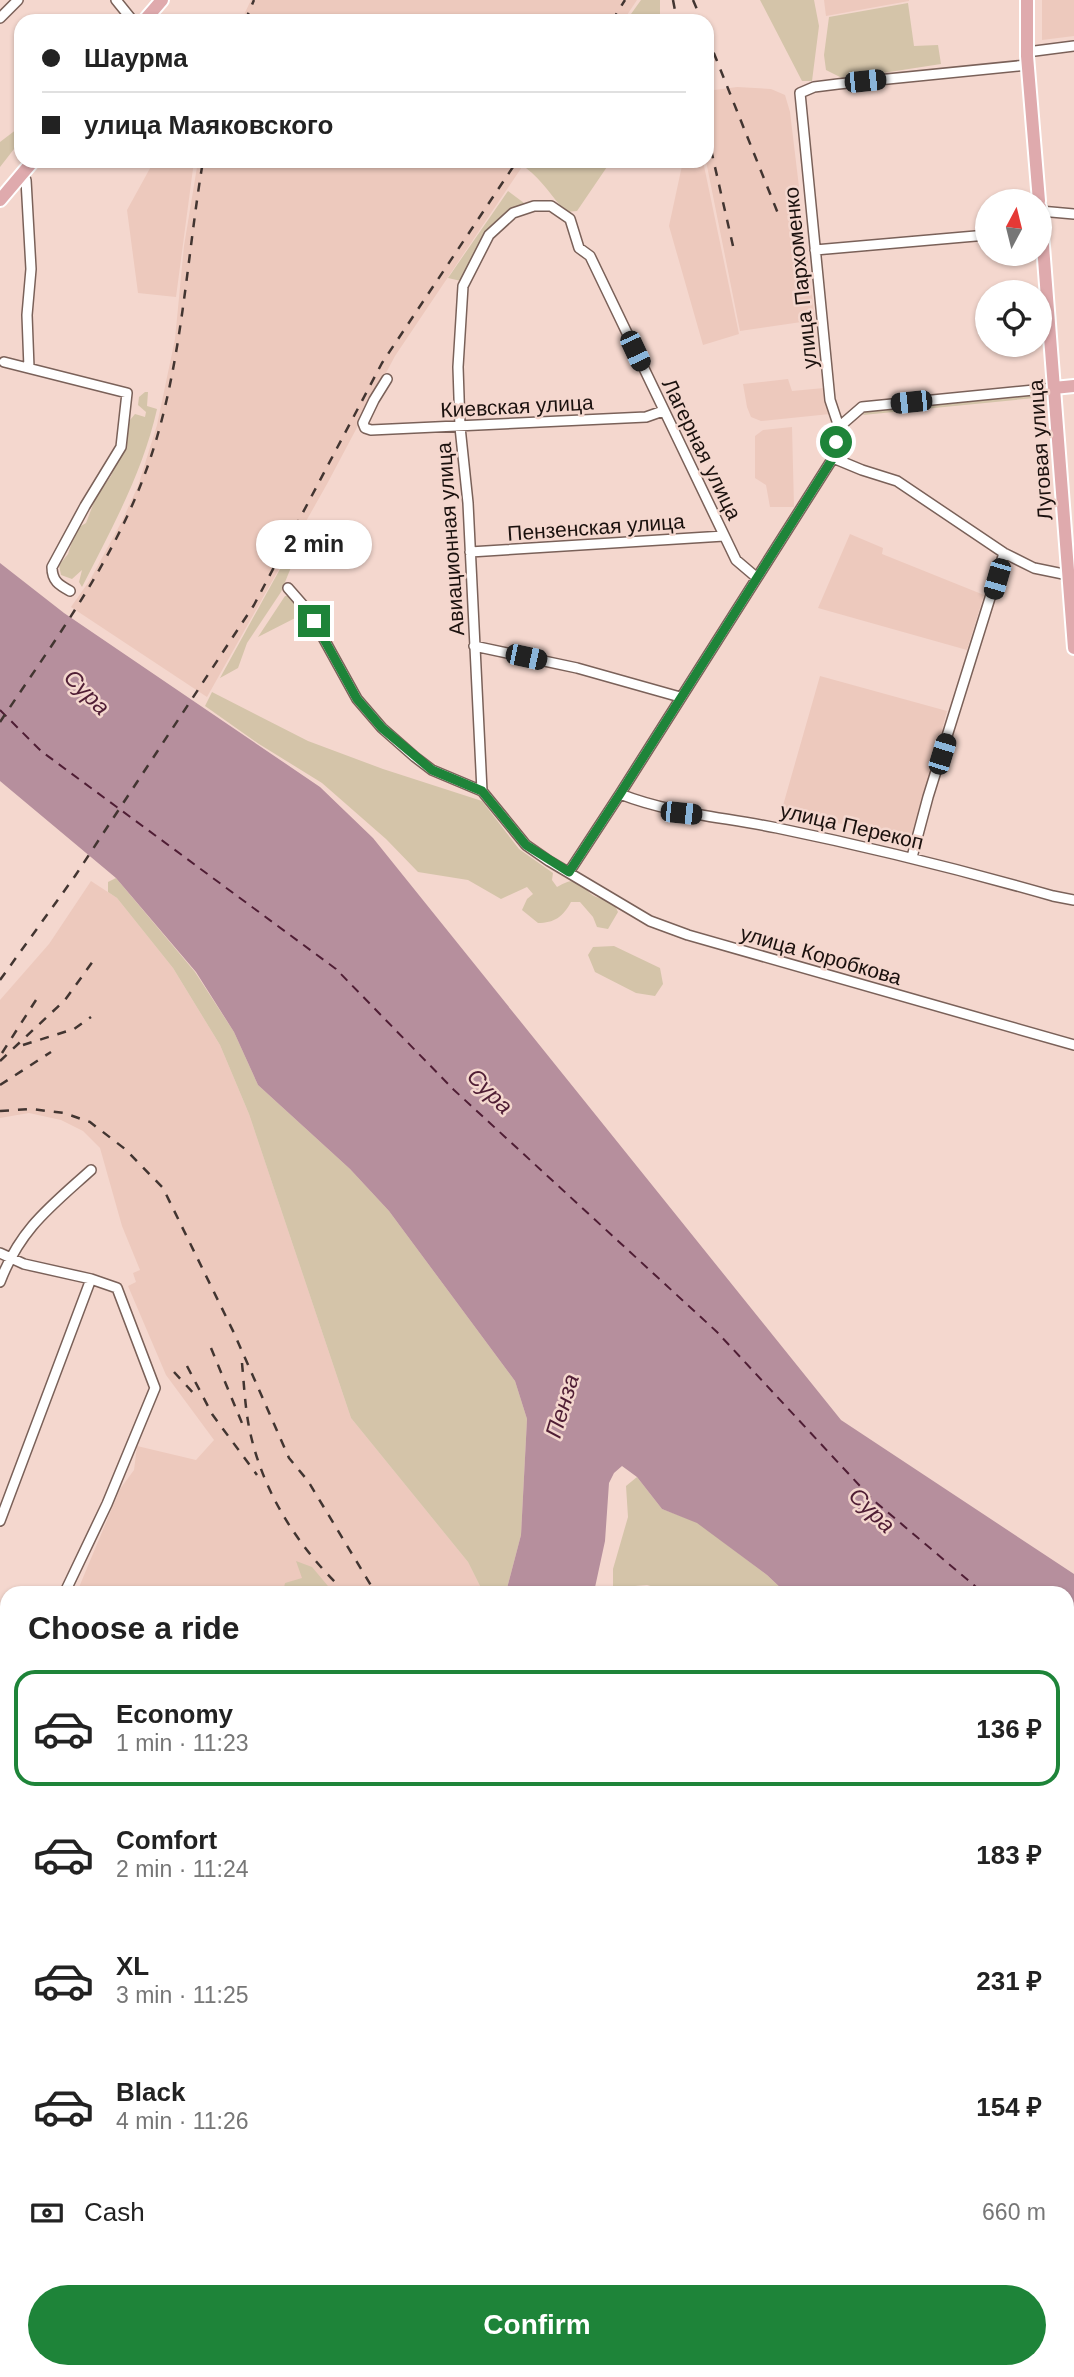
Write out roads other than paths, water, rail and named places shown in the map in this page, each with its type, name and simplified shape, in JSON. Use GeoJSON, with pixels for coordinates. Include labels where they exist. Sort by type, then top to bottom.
{"type":"FeatureCollection","features":[{"type":"Feature","properties":{"kind":"main road"},"geometry":{"type":"LineString","coordinates":[[150,14],[162,0]]}},
{"type":"Feature","properties":{"kind":"main road"},"geometry":{"type":"LineString","coordinates":[[1027,0],[1027,65],[1038,189]]}},
{"type":"Feature","properties":{"kind":"main road"},"geometry":{"type":"LineString","coordinates":[[0,200],[27,168]]}},
{"type":"Feature","properties":{"kind":"main road","name":"Луговая улица"},"geometry":{"type":"LineString","coordinates":[[1043,266],[1071,577],[1074,648]]}},
{"type":"Feature","properties":{"kind":"main road"},"geometry":{"type":"LineString","coordinates":[[1054,388],[1074,386]]}},
{"type":"Feature","properties":{"kind":"street"},"geometry":{"type":"LineString","coordinates":[[0,18],[18,0]]}},
{"type":"Feature","properties":{"kind":"street"},"geometry":{"type":"LineString","coordinates":[[116,0],[127,14]]}},
{"type":"Feature","properties":{"kind":"street"},"geometry":{"type":"LineString","coordinates":[[1027,51],[1074,46]]}},
{"type":"Feature","properties":{"kind":"street","name":"улица Пархоменко"},"geometry":{"type":"LineString","coordinates":[[833,458],[839,427],[830,400],[800,93],[814,87],[838,84],[1027,65]]}},
{"type":"Feature","properties":{"kind":"street"},"geometry":{"type":"LineString","coordinates":[[20,176],[26,180],[31,247],[32,269],[27,315],[29,368]]}},
{"type":"Feature","properties":{"kind":"street","name":"Лагерная улица"},"geometry":{"type":"LineString","coordinates":[[463,286],[489,235],[513,213],[534,206],[551,205],[570,219],[579,248],[590,256],[724,537],[736,560],[756,577]]}},
{"type":"Feature","properties":{"kind":"street"},"geometry":{"type":"LineString","coordinates":[[1052,211],[1074,215]]}},
{"type":"Feature","properties":{"kind":"street"},"geometry":{"type":"LineString","coordinates":[[815,250],[975,236]]}},
{"type":"Feature","properties":{"kind":"street","name":"Авиационная улица"},"geometry":{"type":"LineString","coordinates":[[463,286],[458,367],[460,427],[470,552],[482,791]]}},
{"type":"Feature","properties":{"kind":"street"},"geometry":{"type":"LineString","coordinates":[[4,362],[127,393],[121,447],[52,567],[52,575],[57,584],[70,591]]}},
{"type":"Feature","properties":{"kind":"street","name":"Киевская улица"},"geometry":{"type":"LineString","coordinates":[[387,379],[363,423],[365,428],[460,427],[646,417],[663,411]]}},
{"type":"Feature","properties":{"kind":"street"},"geometry":{"type":"LineString","coordinates":[[839,427],[862,407],[1054,388]]}},
{"type":"Feature","properties":{"kind":"street"},"geometry":{"type":"LineString","coordinates":[[569,872],[833,458],[897,481],[1004,553],[1034,568],[1071,577]]}},
{"type":"Feature","properties":{"kind":"street","name":"Пензенская улица"},"geometry":{"type":"LineString","coordinates":[[470,552],[724,537]]}},
{"type":"Feature","properties":{"kind":"street"},"geometry":{"type":"LineString","coordinates":[[912,857],[1004,553]]}},
{"type":"Feature","properties":{"kind":"street"},"geometry":{"type":"LineString","coordinates":[[288,589],[309,612],[357,699],[382,728],[432,770],[482,791]]}},
{"type":"Feature","properties":{"kind":"street"},"geometry":{"type":"LineString","coordinates":[[474,646],[577,668],[680,697]]}},
{"type":"Feature","properties":{"kind":"street","name":"улица Коробкова"},"geometry":{"type":"LineString","coordinates":[[482,791],[526,845],[650,921],[1074,1045]]}},
{"type":"Feature","properties":{"kind":"street","name":"улица Перекоп"},"geometry":{"type":"LineString","coordinates":[[620,794],[648,805],[751,822],[912,857],[1053,897],[1074,900]]}},
{"type":"Feature","properties":{"kind":"street"},"geometry":{"type":"LineString","coordinates":[[0,1282],[5,1255],[32,1225],[91,1170]]}},
{"type":"Feature","properties":{"kind":"street"},"geometry":{"type":"LineString","coordinates":[[5,1255],[24,1264],[117,1288],[155,1388],[107,1504],[68,1586]]}},
{"type":"Feature","properties":{"kind":"street"},"geometry":{"type":"LineString","coordinates":[[0,1521],[90,1279]]}},
{"type":"Feature","properties":{"kind":"water"},"geometry":{"type":"Polygon","coordinates":[[[0,563],[64,613],[320,787],[373,838],[841,1420],[1074,1574],[1074,1586],[779,1586],[697,1523],[662,1509],[637,1477],[622,1466],[614,1473],[609,1483],[605,1541],[595,1586],[508,1586],[521,1535],[527,1419],[515,1381],[389,1211],[350,1169],[258,1085],[234,1032],[196,972],[116,878],[0,781],[0,563]]]}},
{"type":"Feature","properties":{"kind":"railway"},"geometry":{"type":"LineString","coordinates":[[248,14],[254,0]]}},
{"type":"Feature","properties":{"kind":"railway"},"geometry":{"type":"LineString","coordinates":[[616,14],[625,0]]}},
{"type":"Feature","properties":{"kind":"railway"},"geometry":{"type":"LineString","coordinates":[[673,0],[676,14]]}},
{"type":"Feature","properties":{"kind":"railway"},"geometry":{"type":"LineString","coordinates":[[693,0],[699,14]]}},
{"type":"Feature","properties":{"kind":"railway"},"geometry":{"type":"LineString","coordinates":[[714,54],[779,216]]}},
{"type":"Feature","properties":{"kind":"railway"},"geometry":{"type":"LineString","coordinates":[[714,163],[733,246]]}},
{"type":"Feature","properties":{"kind":"railway"},"geometry":{"type":"LineString","coordinates":[[0,722],[97,574],[114,544],[143,479],[156,440],[174,362],[202,168]]}},
{"type":"Feature","properties":{"kind":"railway"},"geometry":{"type":"LineString","coordinates":[[0,980],[75,876],[254,605],[382,363],[512,168]]}},
{"type":"Feature","properties":{"kind":"railway"},"geometry":{"type":"LineString","coordinates":[[0,1061],[65,1000],[96,957]]}},
{"type":"Feature","properties":{"kind":"railway"},"geometry":{"type":"LineString","coordinates":[[2,1053],[36,1000]]}},
{"type":"Feature","properties":{"kind":"railway"},"geometry":{"type":"LineString","coordinates":[[23,1045],[74,1029],[91,1017]]}},
{"type":"Feature","properties":{"kind":"railway"},"geometry":{"type":"LineString","coordinates":[[0,1085],[51,1052]]}},
{"type":"Feature","properties":{"kind":"railway"},"geometry":{"type":"LineString","coordinates":[[0,1111],[31,1109],[64,1113],[90,1122],[125,1149],[163,1188],[234,1333],[289,1458],[308,1481],[371,1586]]}},
{"type":"Feature","properties":{"kind":"railway"},"geometry":{"type":"LineString","coordinates":[[211,1348],[244,1428]]}},
{"type":"Feature","properties":{"kind":"railway"},"geometry":{"type":"LineString","coordinates":[[242,1363],[249,1427],[263,1474],[297,1537],[339,1586]]}},
{"type":"Feature","properties":{"kind":"railway"},"geometry":{"type":"LineString","coordinates":[[187,1366],[212,1414],[257,1475]]}},
{"type":"Feature","properties":{"kind":"railway"},"geometry":{"type":"LineString","coordinates":[[174,1372],[196,1396]]}},
{"type":"Feature","properties":{"kind":"water label","name":"Сура"},"geometry":{"type":"Point","coordinates":[87,692]}},
{"type":"Feature","properties":{"kind":"water label","name":"Сура"},"geometry":{"type":"Point","coordinates":[490,1091]}},
{"type":"Feature","properties":{"kind":"water label","name":"Пенза"},"geometry":{"type":"Point","coordinates":[562,1406]}},
{"type":"Feature","properties":{"kind":"water label","name":"Сура"},"geometry":{"type":"Point","coordinates":[872,1510]}}]}
